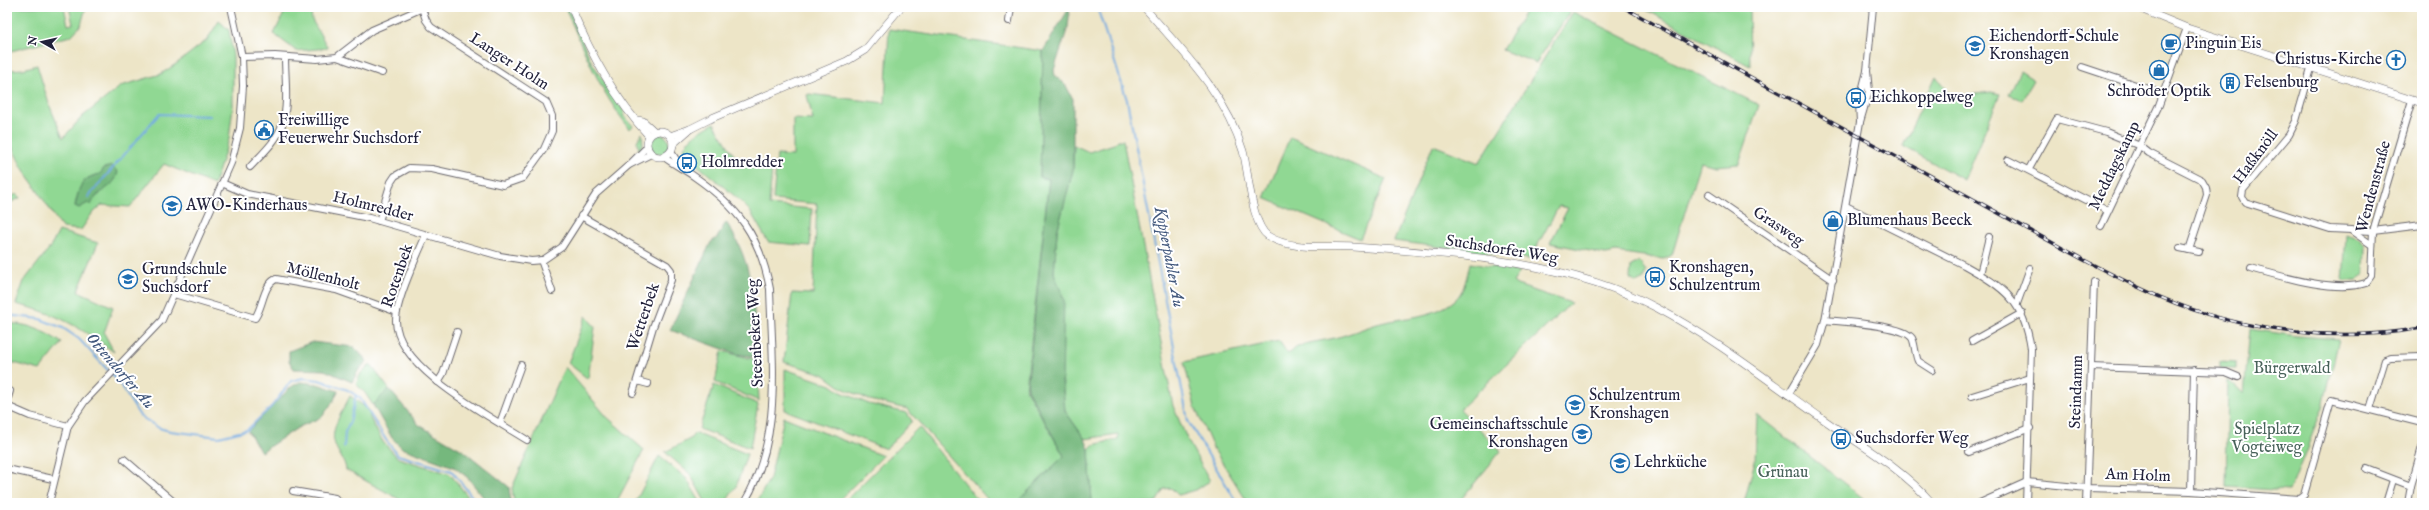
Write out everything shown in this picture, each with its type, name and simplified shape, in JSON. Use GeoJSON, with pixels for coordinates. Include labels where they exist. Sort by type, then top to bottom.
{"type":"FeatureCollection","features":[{"type":"Feature","properties":{"kind":"street"},"geometry":{"type":"LineString","coordinates":[[49,503],[53,479],[68,426],[85,401],[146,339],[162,320],[231,163],[240,128],[243,86],[242,57],[231,7]]}},
{"type":"Feature","properties":{"kind":"street"},"geometry":{"type":"LineString","coordinates":[[337,57],[362,35],[386,22],[423,7]]}},
{"type":"Feature","properties":{"kind":"street","name":"Langer Holm"},"geometry":{"type":"LineString","coordinates":[[379,221],[387,189],[395,176],[402,171],[420,167],[508,184],[523,178],[530,172],[544,149],[552,131],[552,116],[546,102],[431,27],[426,20],[423,7]]}},
{"type":"Feature","properties":{"kind":"street"},"geometry":{"type":"LineString","coordinates":[[571,7],[584,38],[603,75],[622,104],[637,120],[643,121],[652,134]]}},
{"type":"Feature","properties":{"kind":"street"},"geometry":{"type":"LineString","coordinates":[[670,136],[690,129],[859,54],[876,39],[901,7]]}},
{"type":"Feature","properties":{"kind":"street"},"geometry":{"type":"LineString","coordinates":[[1009,21],[1011,7]]}},
{"type":"Feature","properties":{"kind":"street","name":"Suchsdorfer Weg"},"geometry":{"type":"LineString","coordinates":[[1144,7],[1209,84],[1230,119],[1247,166],[1257,222],[1263,232],[1270,237],[1292,243],[1464,256],[1512,263],[1574,277],[1607,287],[1656,307],[1686,325],[1903,475],[1932,503]]}},
{"type":"Feature","properties":{"kind":"street"},"geometry":{"type":"LineString","coordinates":[[1788,395],[1818,345],[1825,320],[1860,122],[1860,97],[1867,71],[1873,7]]}},
{"type":"Feature","properties":{"kind":"street"},"geometry":{"type":"LineString","coordinates":[[2136,7],[2187,28],[2311,69],[2422,103]]}},
{"type":"Feature","properties":{"kind":"street","name":"Meddagskamp"},"geometry":{"type":"LineString","coordinates":[[2101,226],[2140,146],[2163,94],[2187,28]]}},
{"type":"Feature","properties":{"kind":"street"},"geometry":{"type":"LineString","coordinates":[[242,57],[317,59],[337,57],[382,73]]}},
{"type":"Feature","properties":{"kind":"street"},"geometry":{"type":"LineString","coordinates":[[250,167],[277,135],[282,126],[285,113],[285,57]]}},
{"type":"Feature","properties":{"kind":"street"},"geometry":{"type":"LineString","coordinates":[[2082,68],[2163,94]]}},
{"type":"Feature","properties":{"kind":"street","name":"Haßknöll"},"geometry":{"type":"LineString","coordinates":[[2311,69],[2296,121],[2289,135],[2243,190],[2242,197],[2246,202],[2315,225],[2351,230],[2373,231],[2422,225]]}},
{"type":"Feature","properties":{"kind":"street","name":"Wendenstraße"},"geometry":{"type":"LineString","coordinates":[[2251,268],[2297,281],[2355,287],[2366,283],[2371,276],[2373,231],[2412,100]]}},
{"type":"Feature","properties":{"kind":"street"},"geometry":{"type":"LineString","coordinates":[[2029,169],[2057,119],[2106,132],[2140,146],[2149,153],[2202,180],[2206,187],[2207,195],[2189,250]]}},
{"type":"Feature","properties":{"kind":"street"},"geometry":{"type":"LineString","coordinates":[[664,157],[671,152],[673,144],[690,129]]}},
{"type":"Feature","properties":{"kind":"street"},"geometry":{"type":"LineString","coordinates":[[652,134],[663,131],[670,136],[673,144]]}},
{"type":"Feature","properties":{"kind":"street"},"geometry":{"type":"LineString","coordinates":[[552,291],[541,260],[562,247],[596,194],[647,147],[652,134]]}},
{"type":"Feature","properties":{"kind":"street"},"geometry":{"type":"LineString","coordinates":[[629,165],[651,154],[647,147]]}},
{"type":"Feature","properties":{"kind":"street","name":"Steenbeker Weg"},"geometry":{"type":"LineString","coordinates":[[671,152],[681,167],[722,198],[741,217],[761,251],[767,270],[770,289],[772,426],[761,468],[744,503]]}},
{"type":"Feature","properties":{"kind":"street","name":"Steenbeker Weg"},"geometry":{"type":"LineString","coordinates":[[651,154],[657,157],[664,157],[676,167],[681,167]]}},
{"type":"Feature","properties":{"kind":"street"},"geometry":{"type":"LineString","coordinates":[[2008,160],[2029,169],[2108,211]]}},
{"type":"Feature","properties":{"kind":"street","name":"Holmredder"},"geometry":{"type":"LineString","coordinates":[[222,183],[247,194],[379,221],[517,260],[541,260]]}},
{"type":"Feature","properties":{"kind":"street","name":"Grasweg"},"geometry":{"type":"LineString","coordinates":[[1709,196],[1833,280]]}},
{"type":"Feature","properties":{"kind":"street"},"geometry":{"type":"LineString","coordinates":[[1846,206],[1980,274],[2017,304],[2027,327],[2031,349],[2030,428],[2026,503]]}},
{"type":"Feature","properties":{"kind":"street","name":"Wetterbek"},"geometry":{"type":"LineString","coordinates":[[581,216],[667,265],[671,270],[671,280],[633,393]]}},
{"type":"Feature","properties":{"kind":"street","name":"Haßknöll"},"geometry":{"type":"LineString","coordinates":[[2351,230],[2372,245]]}},
{"type":"Feature","properties":{"kind":"street","name":"Rotenbek"},"geometry":{"type":"LineString","coordinates":[[426,235],[397,312],[397,327],[403,345],[423,369],[438,382],[527,440]]}},
{"type":"Feature","properties":{"kind":"street"},"geometry":{"type":"LineString","coordinates":[[1980,274],[1989,237]]}},
{"type":"Feature","properties":{"kind":"street"},"geometry":{"type":"LineString","coordinates":[[2180,248],[2199,252]]}},
{"type":"Feature","properties":{"kind":"street"},"geometry":{"type":"LineString","coordinates":[[2017,304],[2030,268]]}},
{"type":"Feature","properties":{"kind":"street","name":"Möllenholt"},"geometry":{"type":"LineString","coordinates":[[174,294],[238,315],[255,318],[267,288],[272,281],[276,279],[336,290],[397,312]]}},
{"type":"Feature","properties":{"kind":"street","name":"Steindamm"},"geometry":{"type":"LineString","coordinates":[[2086,503],[2094,282]]}},
{"type":"Feature","properties":{"kind":"street"},"geometry":{"type":"LineString","coordinates":[[1972,341],[2022,313]]}},
{"type":"Feature","properties":{"kind":"street"},"geometry":{"type":"LineString","coordinates":[[1825,320],[1891,328],[1907,333],[1913,339],[1918,361],[1932,370]]}},
{"type":"Feature","properties":{"kind":"street"},"geometry":{"type":"LineString","coordinates":[[438,382],[443,374],[457,332]]}},
{"type":"Feature","properties":{"kind":"street"},"geometry":{"type":"LineString","coordinates":[[2370,409],[2385,360],[2391,358],[2421,357]]}},
{"type":"Feature","properties":{"kind":"street"},"geometry":{"type":"LineString","coordinates":[[500,423],[521,365]]}},
{"type":"Feature","properties":{"kind":"street"},"geometry":{"type":"LineString","coordinates":[[2091,367],[2226,372],[2238,377]]}},
{"type":"Feature","properties":{"kind":"street"},"geometry":{"type":"LineString","coordinates":[[2191,491],[2194,370]]}},
{"type":"Feature","properties":{"kind":"street"},"geometry":{"type":"LineString","coordinates":[[1972,396],[2030,378]]}},
{"type":"Feature","properties":{"kind":"street"},"geometry":{"type":"LineString","coordinates":[[636,381],[648,384]]}},
{"type":"Feature","properties":{"kind":"street"},"geometry":{"type":"LineString","coordinates":[[7,401],[10,391]]}},
{"type":"Feature","properties":{"kind":"street"},"geometry":{"type":"LineString","coordinates":[[2299,501],[2304,495],[2331,400],[2422,423]]}},
{"type":"Feature","properties":{"kind":"street"},"geometry":{"type":"LineString","coordinates":[[7,406],[30,416],[68,426]]}},
{"type":"Feature","properties":{"kind":"street"},"geometry":{"type":"LineString","coordinates":[[1969,452],[2030,428]]}},
{"type":"Feature","properties":{"kind":"street"},"geometry":{"type":"LineString","coordinates":[[2408,503],[2411,486],[2422,448]]}},
{"type":"Feature","properties":{"kind":"street"},"geometry":{"type":"LineString","coordinates":[[124,459],[175,503]]}},
{"type":"Feature","properties":{"kind":"street"},"geometry":{"type":"LineString","coordinates":[[7,468],[53,479]]}},
{"type":"Feature","properties":{"kind":"street"},"geometry":{"type":"LineString","coordinates":[[2367,469],[2411,486]]}},
{"type":"Feature","properties":{"kind":"street"},"geometry":{"type":"LineString","coordinates":[[2386,503],[2393,480]]}},
{"type":"Feature","properties":{"kind":"street","name":"Am Holm"},"geometry":{"type":"LineString","coordinates":[[1980,503],[2027,482],[2087,488],[2191,491],[2299,501]]}},
{"type":"Feature","properties":{"kind":"street"},"geometry":{"type":"LineString","coordinates":[[294,491],[326,500],[335,498],[340,503]]}},
{"type":"Feature","properties":{"kind":"green space"},"geometry":{"type":"Polygon","coordinates":[[[7,7],[64,7],[68,25],[73,24],[69,7],[86,7],[81,25],[71,36],[7,52],[7,7]]]}},
{"type":"Feature","properties":{"kind":"green space"},"geometry":{"type":"Polygon","coordinates":[[[287,7],[310,7],[312,20],[328,48],[296,51],[274,34],[287,7]]]}},
{"type":"Feature","properties":{"kind":"green space"},"geometry":{"type":"Polygon","coordinates":[[[565,7],[568,7],[591,61],[625,113],[623,115],[633,126],[630,129],[610,101],[593,71],[565,7]]]}},
{"type":"Feature","properties":{"kind":"green space"},"geometry":{"type":"Polygon","coordinates":[[[1070,7],[1068,27],[1054,70],[1055,76],[1065,84],[1073,99],[1073,170],[1057,232],[1054,273],[1064,299],[1062,381],[1065,411],[1085,439],[1089,449],[1092,503],[1016,503],[1064,456],[1027,389],[1049,179],[1040,177],[1043,51],[1070,7]]]}},
{"type":"Feature","properties":{"kind":"green space"},"geometry":{"type":"Polygon","coordinates":[[[1528,7],[1573,7],[1536,63],[1502,50],[1528,7]]]}},
{"type":"Feature","properties":{"kind":"green space"},"geometry":{"type":"Polygon","coordinates":[[[1641,7],[1749,7],[1750,66],[1641,7]]]}},
{"type":"Feature","properties":{"kind":"green space"},"geometry":{"type":"Polygon","coordinates":[[[1573,12],[1759,105],[1739,164],[1717,166],[1700,162],[1672,255],[1664,259],[1616,252],[1605,254],[1550,243],[1568,208],[1559,206],[1530,259],[1394,241],[1433,145],[1479,163],[1573,12]]]}},
{"type":"Feature","properties":{"kind":"green space"},"geometry":{"type":"Polygon","coordinates":[[[219,21],[229,30],[233,56],[233,106],[229,139],[214,185],[164,164],[130,207],[102,205],[91,215],[81,230],[62,228],[22,167],[7,137],[7,70],[23,69],[37,65],[49,104],[63,138],[82,117],[121,86],[161,74],[207,40],[219,21]],[[100,174],[88,178],[84,182],[79,190],[75,206],[88,203],[100,194],[100,174]]]}},
{"type":"Feature","properties":{"kind":"green space"},"geometry":{"type":"Polygon","coordinates":[[[889,29],[1043,51],[1040,177],[1049,179],[1026,389],[1064,456],[1016,503],[991,503],[907,409],[870,400],[842,388],[823,374],[784,362],[792,293],[813,294],[817,204],[773,200],[777,155],[793,156],[793,119],[813,120],[807,95],[809,94],[885,103],[889,29]]]}},
{"type":"Feature","properties":{"kind":"green space"},"geometry":{"type":"Polygon","coordinates":[[[2020,71],[2034,80],[2022,100],[2009,95],[2020,71]]]}},
{"type":"Feature","properties":{"kind":"green space"},"geometry":{"type":"Polygon","coordinates":[[[1936,76],[1952,97],[1991,92],[2000,94],[1964,180],[1903,146],[1936,76]]]}},
{"type":"Feature","properties":{"kind":"green space"},"geometry":{"type":"Polygon","coordinates":[[[714,123],[740,165],[772,168],[769,205],[812,209],[810,246],[768,242],[750,211],[737,198],[683,153],[684,147],[691,139],[714,123]]]}},
{"type":"Feature","properties":{"kind":"green space"},"geometry":{"type":"Polygon","coordinates":[[[642,133],[643,144],[639,150],[637,141],[642,133]]]}},
{"type":"Feature","properties":{"kind":"green space"},"geometry":{"type":"Polygon","coordinates":[[[659,134],[666,137],[669,144],[666,151],[659,154],[652,151],[649,144],[652,137],[659,134]]]}},
{"type":"Feature","properties":{"kind":"green space"},"geometry":{"type":"Polygon","coordinates":[[[1290,137],[1386,179],[1360,239],[1264,198],[1290,137]]]}},
{"type":"Feature","properties":{"kind":"green space"},"geometry":{"type":"Polygon","coordinates":[[[1118,140],[1123,140],[1173,406],[1188,441],[1210,481],[1195,490],[1178,495],[1171,488],[1164,489],[1157,501],[1152,503],[1092,503],[1089,449],[1093,445],[1118,439],[1118,434],[1085,439],[1065,411],[1054,273],[1057,232],[1073,170],[1074,145],[1089,152],[1114,144],[1118,140]]]}},
{"type":"Feature","properties":{"kind":"green space"},"geometry":{"type":"Polygon","coordinates":[[[112,166],[118,172],[113,182],[93,200],[91,205],[88,203],[79,208],[75,206],[79,190],[84,182],[88,178],[100,174],[104,168],[112,166]]]}},
{"type":"Feature","properties":{"kind":"green space"},"geometry":{"type":"Polygon","coordinates":[[[17,194],[20,198],[7,204],[7,198],[17,194]]]}},
{"type":"Feature","properties":{"kind":"green space"},"geometry":{"type":"Polygon","coordinates":[[[726,222],[736,238],[748,271],[755,321],[755,357],[737,354],[670,330],[711,242],[717,238],[726,222]]]}},
{"type":"Feature","properties":{"kind":"green space"},"geometry":{"type":"Polygon","coordinates":[[[59,231],[98,243],[78,291],[113,307],[104,333],[114,352],[68,322],[45,312],[16,304],[24,281],[51,246],[59,231]]]}},
{"type":"Feature","properties":{"kind":"green space"},"geometry":{"type":"Polygon","coordinates":[[[2346,235],[2360,240],[2365,245],[2364,276],[2357,281],[2343,281],[2346,235]]]}},
{"type":"Feature","properties":{"kind":"green space"},"geometry":{"type":"Polygon","coordinates":[[[1639,262],[1646,271],[1644,279],[1636,283],[1630,278],[1631,266],[1639,262]]]}},
{"type":"Feature","properties":{"kind":"green space"},"geometry":{"type":"Polygon","coordinates":[[[1470,263],[1520,272],[1513,282],[1517,285],[1571,303],[1460,409],[1501,451],[1458,503],[1248,503],[1213,448],[1195,407],[1184,362],[1279,341],[1288,354],[1297,347],[1342,336],[1377,324],[1428,314],[1447,306],[1455,300],[1465,283],[1470,263]]]}},
{"type":"Feature","properties":{"kind":"green space"},"geometry":{"type":"Polygon","coordinates":[[[586,316],[595,327],[588,379],[568,363],[586,316]]]}},
{"type":"Feature","properties":{"kind":"green space"},"geometry":{"type":"Polygon","coordinates":[[[7,324],[29,326],[62,343],[40,370],[7,361],[7,324]]]}},
{"type":"Feature","properties":{"kind":"green space"},"geometry":{"type":"Polygon","coordinates":[[[2250,329],[2297,336],[2339,339],[2323,407],[2290,491],[2226,487],[2228,379],[2244,394],[2250,329]]]}},
{"type":"Feature","properties":{"kind":"green space"},"geometry":{"type":"Polygon","coordinates":[[[312,342],[354,347],[367,361],[358,371],[352,382],[324,370],[294,369],[289,361],[289,351],[312,342]]]}},
{"type":"Feature","properties":{"kind":"green space"},"geometry":{"type":"Polygon","coordinates":[[[722,351],[757,360],[759,401],[715,382],[722,351]]]}},
{"type":"Feature","properties":{"kind":"green space"},"geometry":{"type":"Polygon","coordinates":[[[2220,362],[2236,363],[2236,369],[2220,369],[2220,362]]]}},
{"type":"Feature","properties":{"kind":"green space"},"geometry":{"type":"Polygon","coordinates":[[[370,364],[389,389],[373,405],[365,393],[356,384],[361,373],[370,364]]]}},
{"type":"Feature","properties":{"kind":"green space"},"geometry":{"type":"Polygon","coordinates":[[[565,367],[607,417],[644,450],[616,503],[514,503],[512,488],[565,367]]]}},
{"type":"Feature","properties":{"kind":"green space"},"geometry":{"type":"Polygon","coordinates":[[[785,369],[831,385],[841,392],[869,404],[907,413],[912,421],[886,449],[785,410],[785,369]]]}},
{"type":"Feature","properties":{"kind":"green space"},"geometry":{"type":"Polygon","coordinates":[[[300,382],[317,384],[338,391],[334,400],[322,417],[299,427],[261,452],[248,431],[291,387],[300,382]]]}},
{"type":"Feature","properties":{"kind":"green space"},"geometry":{"type":"Polygon","coordinates":[[[714,385],[758,404],[750,448],[699,429],[714,385]]]}},
{"type":"Feature","properties":{"kind":"green space"},"geometry":{"type":"Polygon","coordinates":[[[389,389],[419,425],[464,451],[509,487],[511,503],[488,503],[467,477],[454,467],[402,448],[392,438],[373,405],[389,389]]]}},
{"type":"Feature","properties":{"kind":"green space"},"geometry":{"type":"Polygon","coordinates":[[[350,396],[369,410],[370,418],[383,442],[398,458],[450,474],[473,503],[406,503],[346,470],[344,462],[335,445],[334,430],[350,396]]]}},
{"type":"Feature","properties":{"kind":"green space","name":"Grünau"},"geometry":{"type":"Polygon","coordinates":[[[1757,415],[1868,502],[1744,503],[1755,461],[1757,415]]]}},
{"type":"Feature","properties":{"kind":"green space"},"geometry":{"type":"Polygon","coordinates":[[[784,417],[883,456],[836,503],[756,503],[770,478],[784,417]]]}},
{"type":"Feature","properties":{"kind":"green space"},"geometry":{"type":"Polygon","coordinates":[[[919,427],[980,503],[849,503],[846,500],[919,427]]]}},
{"type":"Feature","properties":{"kind":"green space"},"geometry":{"type":"Polygon","coordinates":[[[695,433],[747,454],[736,487],[725,503],[706,503],[690,474],[665,452],[690,439],[695,433]]]}},
{"type":"Feature","properties":{"kind":"green space"},"geometry":{"type":"Polygon","coordinates":[[[659,456],[686,478],[701,503],[635,503],[659,456]]]}},
{"type":"Feature","properties":{"kind":"waterway","name":"Kopperpahler Au"},"geometry":{"type":"LineString","coordinates":[[1097,7],[1127,100],[1188,421],[1237,503]]}},
{"type":"Feature","properties":{"kind":"waterway"},"geometry":{"type":"LineString","coordinates":[[88,197],[159,114],[210,116]]}},
{"type":"Feature","properties":{"kind":"waterway","name":"Ottendorfer Au"},"geometry":{"type":"LineString","coordinates":[[7,315],[40,319],[63,328],[79,339],[118,381],[140,416],[159,428],[170,431],[219,437],[247,430],[272,406],[291,381],[303,378],[319,380],[348,390],[360,398],[386,440],[398,455],[452,471],[477,503]]}},
{"type":"Feature","properties":{"kind":"waterway"},"geometry":{"type":"LineString","coordinates":[[344,447],[345,432],[350,422],[356,395]]}},
{"type":"Feature","properties":{"kind":"railway"},"geometry":{"type":"LineString","coordinates":[[1623,7],[2084,260],[2160,297],[2223,319],[2289,331],[2322,334],[2356,334],[2422,328]]}},
{"type":"Feature","properties":{"kind":"place","name":"Pinguin Eis"},"geometry":{"type":"Point","coordinates":[2171,44]}},
{"type":"Feature","properties":{"kind":"place","name":"Eichendorff-Schule Kronshagen"},"geometry":{"type":"Point","coordinates":[1975,46]}},
{"type":"Feature","properties":{"kind":"place","name":"Christus-Kirche"},"geometry":{"type":"Point","coordinates":[2396,60]}},
{"type":"Feature","properties":{"kind":"place","name":"Schröder Optik"},"geometry":{"type":"Point","coordinates":[2159,70]}},
{"type":"Feature","properties":{"kind":"place","name":"Felsenburg"},"geometry":{"type":"Point","coordinates":[2230,83]}},
{"type":"Feature","properties":{"kind":"place","name":"Eichkoppelweg"},"geometry":{"type":"Point","coordinates":[1856,98]}},
{"type":"Feature","properties":{"kind":"place","name":"Freiwillige Feuerwehr Suchsdorf"},"geometry":{"type":"Point","coordinates":[264,130]}},
{"type":"Feature","properties":{"kind":"place","name":"Holmredder"},"geometry":{"type":"Point","coordinates":[687,163]}},
{"type":"Feature","properties":{"kind":"place","name":"AWO-Kinderhaus"},"geometry":{"type":"Point","coordinates":[172,206]}},
{"type":"Feature","properties":{"kind":"place","name":"Blumenhaus Beeck"},"geometry":{"type":"Point","coordinates":[1833,221]}},
{"type":"Feature","properties":{"kind":"place","name":"Kronshagen, Schulzentrum"},"geometry":{"type":"Point","coordinates":[1655,277]}},
{"type":"Feature","properties":{"kind":"place","name":"Grundschule Suchsdorf"},"geometry":{"type":"Point","coordinates":[128,279]}},
{"type":"Feature","properties":{"kind":"place","name":"Schulzentrum Kronshagen"},"geometry":{"type":"Point","coordinates":[1575,405]}},
{"type":"Feature","properties":{"kind":"place","name":"Gemeinschaftsschule Kronshagen"},"geometry":{"type":"Point","coordinates":[1582,434]}},
{"type":"Feature","properties":{"kind":"place","name":"Suchsdorfer Weg"},"geometry":{"type":"Point","coordinates":[1841,439]}},
{"type":"Feature","properties":{"kind":"place","name":"Lehrküche"},"geometry":{"type":"Point","coordinates":[1620,463]}},
{"type":"Feature","properties":{"kind":"park label","name":"Bürgerwald"},"geometry":{"type":"Point","coordinates":[2292,369]}},
{"type":"Feature","properties":{"kind":"park label","name":"Spielplatz Vogteiweg"},"geometry":{"type":"Point","coordinates":[2267,439]}}]}
